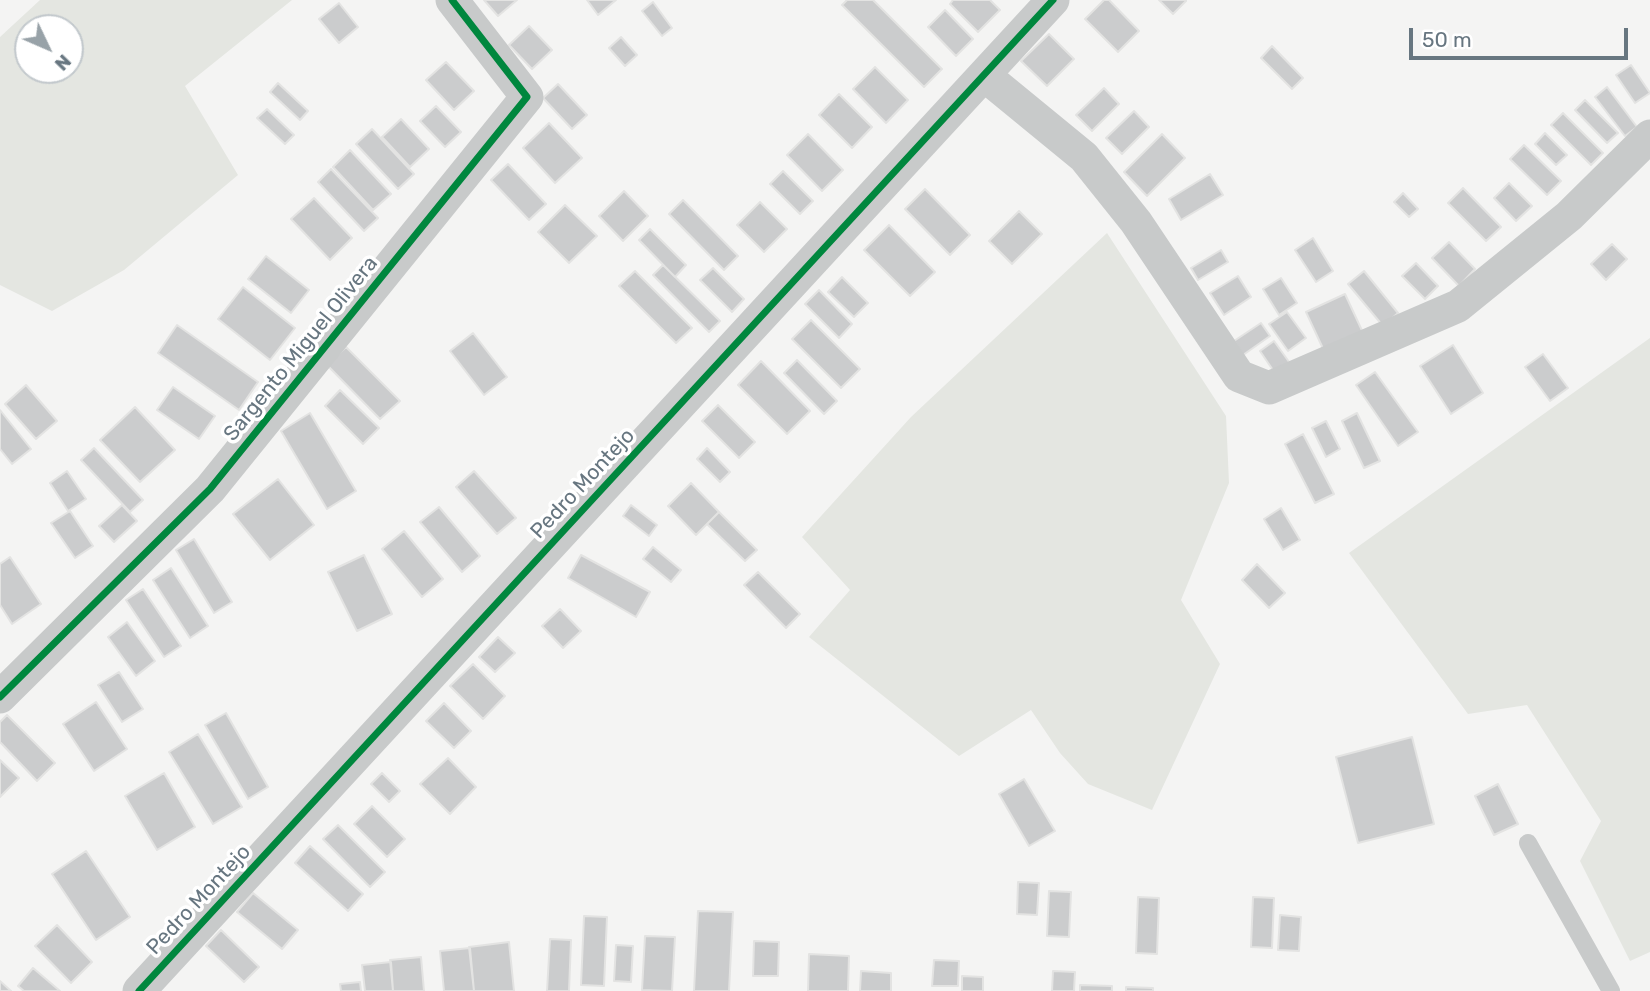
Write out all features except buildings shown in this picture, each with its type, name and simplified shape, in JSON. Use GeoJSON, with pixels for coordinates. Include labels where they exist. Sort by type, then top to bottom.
{"type":"FeatureCollection","features":[{"type":"Feature","properties":{"kind":"street","name":"Sargento Miguel Olivera"},"geometry":{"type":"LineString","coordinates":[[0,697],[210,489],[527,97],[452,0]]}},
{"type":"Feature","properties":{"kind":"street","name":"Pedro Montejo"},"geometry":{"type":"LineString","coordinates":[[139,991],[1053,0]]}},
{"type":"Feature","properties":{"kind":"street"},"geometry":{"type":"LineString","coordinates":[[984,75],[1084,157],[1136,222],[1239,376],[1269,388],[1458,306],[1569,216],[1650,136]]}},
{"type":"Feature","properties":{"kind":"lane"},"geometry":{"type":"LineString","coordinates":[[1528,843],[1611,991]]}},
{"type":"Feature","properties":{"kind":"shaded area"},"geometry":{"type":"Polygon","coordinates":[[[40,0],[292,0],[185,86],[238,175],[124,270],[52,311],[0,285],[0,37],[14,24],[14,84],[84,84],[84,14],[25,14],[40,0]]]}},
{"type":"Feature","properties":{"kind":"shaded area"},"geometry":{"type":"Polygon","coordinates":[[[1107,233],[1226,416],[1229,483],[1181,600],[1220,664],[1152,810],[1088,784],[1060,753],[1031,710],[959,756],[809,637],[850,590],[802,537],[911,417],[1107,233]]]}},
{"type":"Feature","properties":{"kind":"shaded area"},"geometry":{"type":"Polygon","coordinates":[[[1650,338],[1650,952],[1630,961],[1580,861],[1601,821],[1527,705],[1468,714],[1349,553],[1650,338]]]}},
{"type":"Feature","properties":{"kind":"cycle path"},"geometry":{"type":"LineString","coordinates":[[0,697],[210,489],[527,97],[452,0]]}},
{"type":"Feature","properties":{"kind":"cycle path"},"geometry":{"type":"LineString","coordinates":[[139,991],[1053,0]]}}]}
